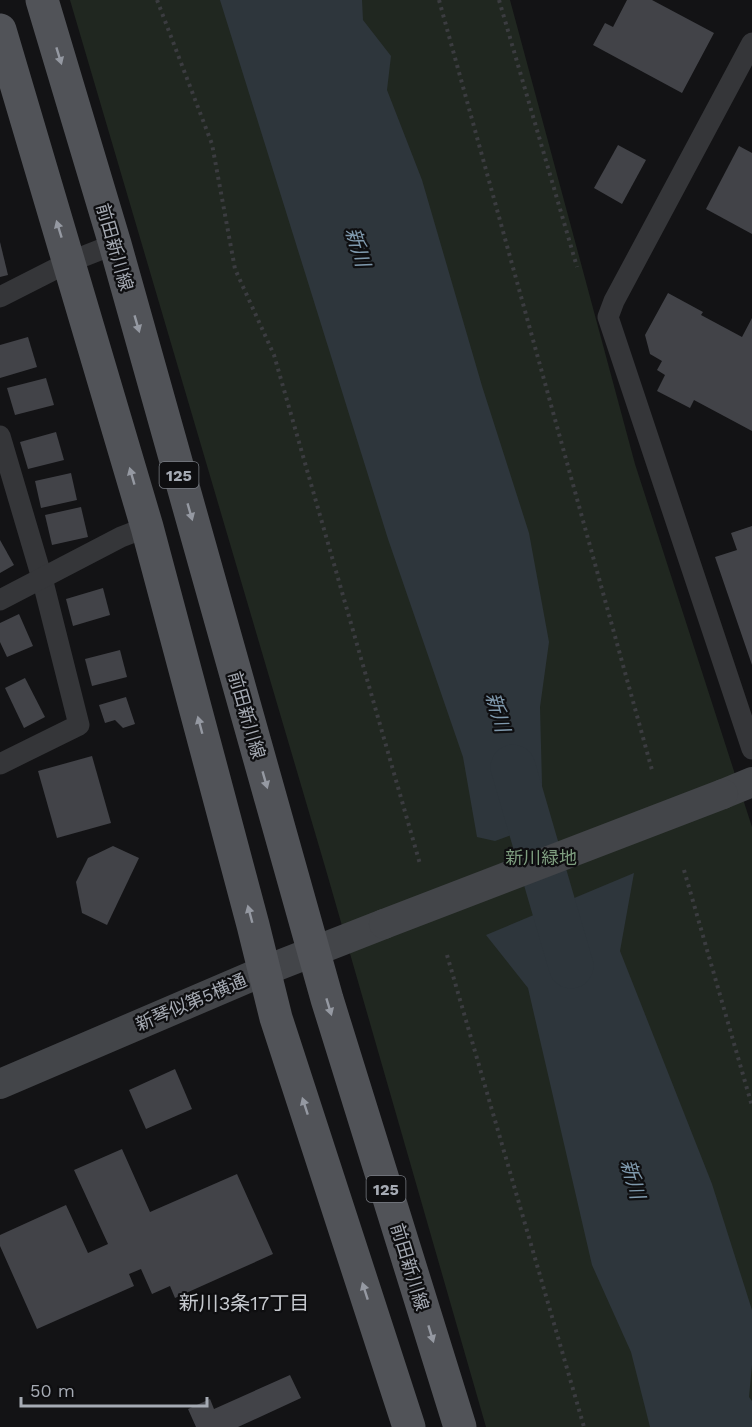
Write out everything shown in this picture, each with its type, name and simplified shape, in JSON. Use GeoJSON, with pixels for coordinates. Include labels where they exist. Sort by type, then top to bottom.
{"type":"FeatureCollection","features":[{"type":"Feature","properties":{"kind":"main road","name":"前田新川線"},"geometry":{"type":"LineString","coordinates":[[42,0],[115,243],[313,951],[460,1427]]}},
{"type":"Feature","properties":{"kind":"main road","name":"125"},"geometry":{"type":"LineString","coordinates":[[0,30],[147,526],[276,1018],[409,1427]]}},
{"type":"Feature","properties":{"kind":"street"},"geometry":{"type":"LineString","coordinates":[[752,43],[619,290],[608,317],[752,749]]}},
{"type":"Feature","properties":{"kind":"street"},"geometry":{"type":"LineString","coordinates":[[0,297],[69,262],[115,243]]}},
{"type":"Feature","properties":{"kind":"street"},"geometry":{"type":"LineString","coordinates":[[0,765],[79,725],[42,578],[1,445]]}},
{"type":"Feature","properties":{"kind":"street"},"geometry":{"type":"LineString","coordinates":[[0,600],[121,537],[147,526]]}},
{"type":"Feature","properties":{"kind":"street","name":"新琴似第5横通"},"geometry":{"type":"LineString","coordinates":[[0,1084],[264,970],[752,782]]}},
{"type":"Feature","properties":{"kind":"path"},"geometry":{"type":"LineString","coordinates":[[157,0],[212,144],[235,269],[274,355],[420,864]]}},
{"type":"Feature","properties":{"kind":"path"},"geometry":{"type":"LineString","coordinates":[[439,0],[652,770]]}},
{"type":"Feature","properties":{"kind":"path"},"geometry":{"type":"LineString","coordinates":[[499,0],[577,267]]}},
{"type":"Feature","properties":{"kind":"path"},"geometry":{"type":"LineString","coordinates":[[684,870],[752,1106]]}},
{"type":"Feature","properties":{"kind":"path"},"geometry":{"type":"LineString","coordinates":[[447,955],[584,1427]]}},
{"type":"Feature","properties":{"kind":"green space","name":"新川緑地"},"geometry":{"type":"Polygon","coordinates":[[[70,0],[510,0],[635,464],[752,827],[752,1427],[486,1427],[326,870],[70,0]]]}},
{"type":"Feature","properties":{"kind":"water"},"geometry":{"type":"Polygon","coordinates":[[[220,0],[362,0],[363,20],[391,56],[387,90],[422,180],[482,386],[529,533],[549,642],[540,707],[543,823],[495,841],[477,837],[463,757],[388,539],[220,0]]]}},
{"type":"Feature","properties":{"kind":"water"},"geometry":{"type":"Polygon","coordinates":[[[634,873],[620,951],[712,1184],[752,1310],[752,1365],[749,1397],[752,1401],[752,1427],[650,1427],[631,1352],[592,1265],[528,988],[486,935],[634,873]]]}},
{"type":"Feature","properties":{"kind":"building"},"geometry":{"type":"Polygon","coordinates":[[[627,0],[652,0],[714,33],[682,93],[593,45],[605,23],[613,27],[627,0]]]}},
{"type":"Feature","properties":{"kind":"building"},"geometry":{"type":"Polygon","coordinates":[[[618,145],[646,160],[622,204],[594,188],[618,145]]]}},
{"type":"Feature","properties":{"kind":"building"},"geometry":{"type":"Polygon","coordinates":[[[739,146],[752,153],[752,234],[706,209],[739,146]]]}},
{"type":"Feature","properties":{"kind":"building"},"geometry":{"type":"Polygon","coordinates":[[[0,242],[8,275],[0,277],[0,242]]]}},
{"type":"Feature","properties":{"kind":"building"},"geometry":{"type":"Polygon","coordinates":[[[668,293],[703,312],[701,315],[742,337],[752,318],[752,431],[694,400],[690,408],[657,391],[665,375],[657,370],[662,361],[650,354],[645,335],[668,293]]]}},
{"type":"Feature","properties":{"kind":"building"},"geometry":{"type":"Polygon","coordinates":[[[28,337],[37,367],[0,378],[0,345],[28,337]]]}},
{"type":"Feature","properties":{"kind":"building"},"geometry":{"type":"Polygon","coordinates":[[[46,378],[54,405],[15,415],[7,388],[46,378]]]}},
{"type":"Feature","properties":{"kind":"building"},"geometry":{"type":"Polygon","coordinates":[[[56,432],[64,460],[28,469],[20,442],[56,432]]]}},
{"type":"Feature","properties":{"kind":"building"},"geometry":{"type":"Polygon","coordinates":[[[71,473],[77,500],[41,508],[35,481],[71,473]]]}},
{"type":"Feature","properties":{"kind":"building"},"geometry":{"type":"Polygon","coordinates":[[[81,507],[88,537],[52,545],[45,515],[81,507]]]}},
{"type":"Feature","properties":{"kind":"building"},"geometry":{"type":"Polygon","coordinates":[[[752,526],[752,665],[715,557],[737,550],[731,533],[752,526]]]}},
{"type":"Feature","properties":{"kind":"building"},"geometry":{"type":"Polygon","coordinates":[[[0,540],[14,565],[0,573],[0,540]]]}},
{"type":"Feature","properties":{"kind":"building"},"geometry":{"type":"Polygon","coordinates":[[[103,588],[110,615],[73,626],[66,599],[103,588]]]}},
{"type":"Feature","properties":{"kind":"building"},"geometry":{"type":"Polygon","coordinates":[[[19,614],[33,646],[7,657],[0,642],[0,623],[19,614]]]}},
{"type":"Feature","properties":{"kind":"building"},"geometry":{"type":"Polygon","coordinates":[[[120,650],[127,677],[92,686],[85,659],[120,650]]]}},
{"type":"Feature","properties":{"kind":"building"},"geometry":{"type":"Polygon","coordinates":[[[25,678],[45,717],[24,728],[5,688],[25,678]]]}},
{"type":"Feature","properties":{"kind":"building"},"geometry":{"type":"Polygon","coordinates":[[[126,697],[135,724],[123,728],[115,720],[105,723],[99,705],[126,697]]]}},
{"type":"Feature","properties":{"kind":"building"},"geometry":{"type":"Polygon","coordinates":[[[92,756],[111,823],[57,838],[38,771],[92,756]]]}},
{"type":"Feature","properties":{"kind":"building"},"geometry":{"type":"Polygon","coordinates":[[[113,846],[139,858],[107,925],[82,913],[76,882],[88,858],[113,846]]]}},
{"type":"Feature","properties":{"kind":"building"},"geometry":{"type":"Polygon","coordinates":[[[175,1069],[192,1109],[146,1129],[129,1090],[175,1069]]]}},
{"type":"Feature","properties":{"kind":"building"},"geometry":{"type":"Polygon","coordinates":[[[122,1149],[150,1212],[237,1174],[273,1254],[175,1298],[170,1286],[152,1294],[141,1269],[129,1274],[134,1286],[37,1329],[0,1246],[0,1235],[66,1205],[88,1253],[108,1244],[74,1170],[122,1149]]]}},
{"type":"Feature","properties":{"kind":"building"},"geometry":{"type":"Polygon","coordinates":[[[290,1375],[301,1398],[238,1427],[196,1427],[188,1409],[210,1399],[214,1409],[290,1375]]]}},
{"type":"Feature","properties":{"kind":"waterway","name":"新川"},"geometry":{"type":"LineString","coordinates":[[513,767],[571,966]]}},
{"type":"Feature","properties":{"kind":"district","name":"新川3条17丁目"},"geometry":{"type":"Point","coordinates":[244,1303]}}]}
